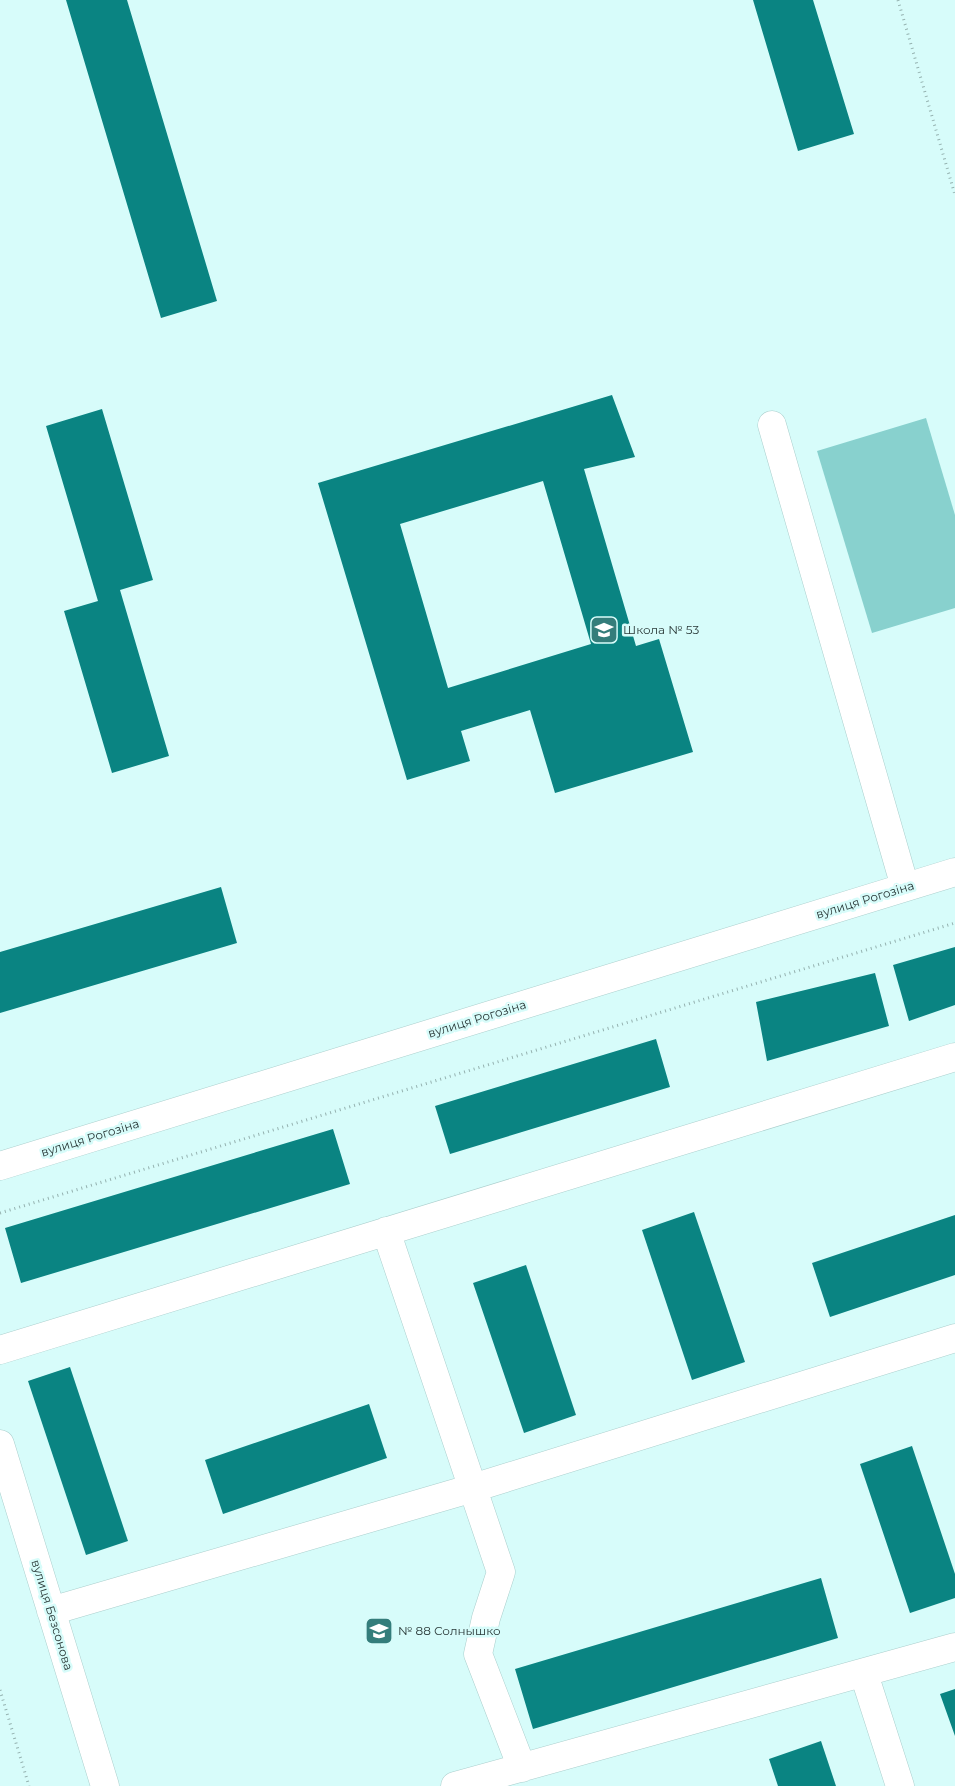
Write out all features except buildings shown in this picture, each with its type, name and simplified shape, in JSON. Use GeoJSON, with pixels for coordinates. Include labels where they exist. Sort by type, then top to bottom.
{"type":"FeatureCollection","features":[{"type":"Feature","properties":{"kind":"street"},"geometry":{"type":"LineString","coordinates":[[772,425],[906,887]]}},
{"type":"Feature","properties":{"kind":"street","name":"вулиця Рогозіна"},"geometry":{"type":"LineString","coordinates":[[0,1166],[955,872]]}},
{"type":"Feature","properties":{"kind":"street"},"geometry":{"type":"LineString","coordinates":[[0,1350],[955,1057]]}},
{"type":"Feature","properties":{"kind":"street"},"geometry":{"type":"LineString","coordinates":[[386,1231],[501,1572],[486,1618],[478,1654],[522,1768]]}},
{"type":"Feature","properties":{"kind":"street"},"geometry":{"type":"LineString","coordinates":[[51,1611],[473,1488],[955,1338]]}},
{"type":"Feature","properties":{"kind":"street","name":"вулиця Безсонова"},"geometry":{"type":"LineString","coordinates":[[0,1444],[105,1786]]}},
{"type":"Feature","properties":{"kind":"street"},"geometry":{"type":"LineString","coordinates":[[455,1786],[864,1674],[955,1647]]}},
{"type":"Feature","properties":{"kind":"street"},"geometry":{"type":"LineString","coordinates":[[864,1674],[900,1786]]}},
{"type":"Feature","properties":{"kind":"path"},"geometry":{"type":"LineString","coordinates":[[898,0],[955,194]]}},
{"type":"Feature","properties":{"kind":"path"},"geometry":{"type":"LineString","coordinates":[[0,1213],[955,923]]}},
{"type":"Feature","properties":{"kind":"path"},"geometry":{"type":"LineString","coordinates":[[0,1690],[29,1786]]}},
{"type":"Feature","properties":{"kind":"shaded area"},"geometry":{"type":"Polygon","coordinates":[[[926,418],[955,515],[955,608],[872,633],[817,451],[926,418]]]}},
{"type":"Feature","properties":{"kind":"place","name":"Школа № 53"},"geometry":{"type":"Point","coordinates":[604,630]}},
{"type":"Feature","properties":{"kind":"place","name":"№ 88 Солнышко"},"geometry":{"type":"Point","coordinates":[379,1631]}}]}
